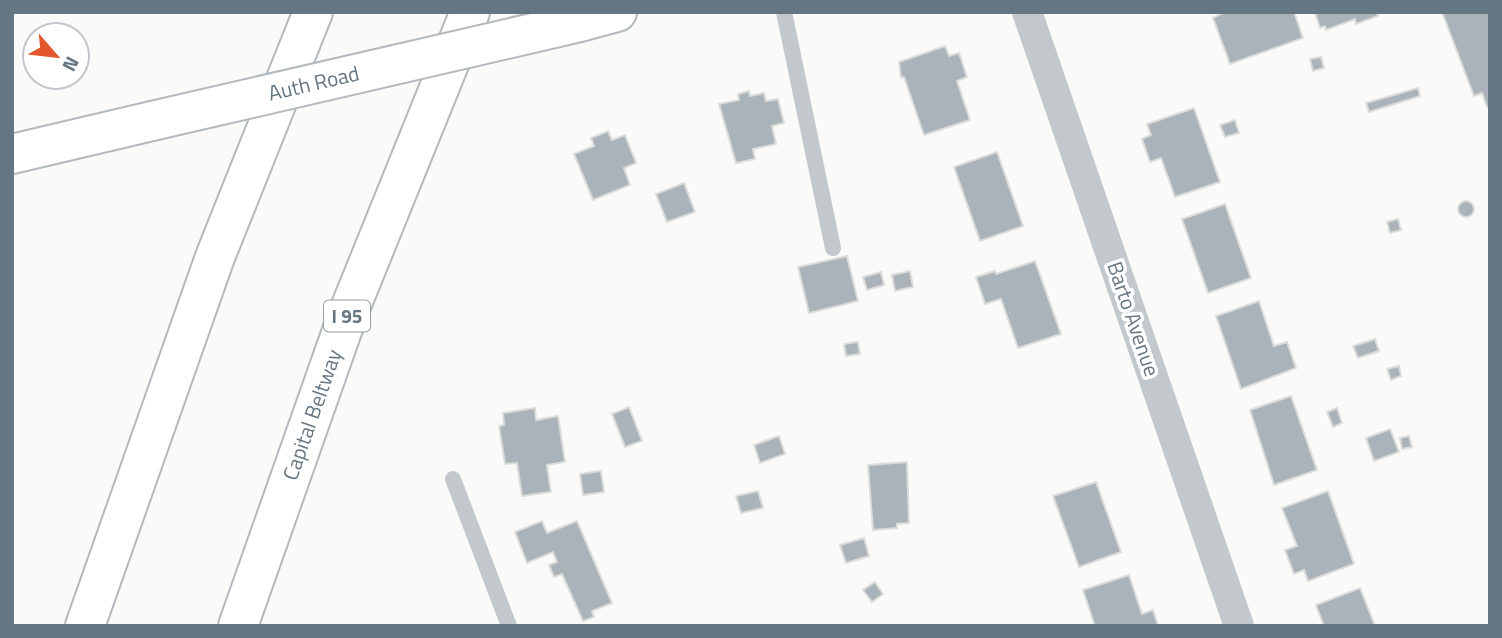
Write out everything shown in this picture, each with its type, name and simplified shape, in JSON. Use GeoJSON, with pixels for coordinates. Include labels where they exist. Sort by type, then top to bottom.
{"type":"FeatureCollection","features":[{"type":"Feature","properties":{"kind":"main road"},"geometry":{"type":"LineString","coordinates":[[85,626],[215,257],[313,12]]}},
{"type":"Feature","properties":{"kind":"main road","name":"Capital Beltway"},"geometry":{"type":"LineString","coordinates":[[238,626],[349,311],[470,12]]}},
{"type":"Feature","properties":{"kind":"main road","name":"Auth Road"},"geometry":{"type":"LineString","coordinates":[[12,154],[617,12]]}},
{"type":"Feature","properties":{"kind":"street","name":"Barto Avenue"},"geometry":{"type":"LineString","coordinates":[[1027,12],[1239,626]]}},
{"type":"Feature","properties":{"kind":"lane"},"geometry":{"type":"LineString","coordinates":[[785,12],[833,248]]}},
{"type":"Feature","properties":{"kind":"lane"},"geometry":{"type":"LineString","coordinates":[[453,479],[509,626]]}},
{"type":"Feature","properties":{"kind":"building"},"geometry":{"type":"Polygon","coordinates":[[[1224,12],[1294,12],[1303,38],[1230,64],[1213,18],[1224,12]]]}},
{"type":"Feature","properties":{"kind":"building"},"geometry":{"type":"Polygon","coordinates":[[[1315,12],[1377,12],[1378,16],[1356,24],[1355,19],[1326,30],[1325,26],[1320,28],[1315,12]]]}},
{"type":"Feature","properties":{"kind":"building"},"geometry":{"type":"Polygon","coordinates":[[[1442,12],[1490,12],[1490,106],[1487,107],[1482,93],[1474,96],[1442,12]]]}},
{"type":"Feature","properties":{"kind":"building"},"geometry":{"type":"Polygon","coordinates":[[[945,46],[949,56],[959,53],[967,77],[957,81],[970,120],[924,135],[904,77],[901,78],[899,62],[945,46]]]}},
{"type":"Feature","properties":{"kind":"building"},"geometry":{"type":"Polygon","coordinates":[[[1321,57],[1324,68],[1313,71],[1310,59],[1321,57]]]}},
{"type":"Feature","properties":{"kind":"building"},"geometry":{"type":"Polygon","coordinates":[[[1418,88],[1420,96],[1369,112],[1366,103],[1418,88]]]}},
{"type":"Feature","properties":{"kind":"building"},"geometry":{"type":"Polygon","coordinates":[[[749,91],[750,96],[764,93],[766,101],[778,99],[784,123],[772,126],[776,144],[753,149],[755,159],[736,163],[719,104],[739,100],[738,94],[749,91]]]}},
{"type":"Feature","properties":{"kind":"building"},"geometry":{"type":"Polygon","coordinates":[[[1194,108],[1220,182],[1175,197],[1161,158],[1150,162],[1142,139],[1151,135],[1147,124],[1194,108]]]}},
{"type":"Feature","properties":{"kind":"building"},"geometry":{"type":"Polygon","coordinates":[[[1235,120],[1239,133],[1225,137],[1220,125],[1235,120]]]}},
{"type":"Feature","properties":{"kind":"building"},"geometry":{"type":"Polygon","coordinates":[[[608,131],[612,140],[625,135],[636,163],[624,168],[630,185],[593,200],[574,154],[594,146],[591,138],[608,131]]]}},
{"type":"Feature","properties":{"kind":"building"},"geometry":{"type":"Polygon","coordinates":[[[997,152],[1023,226],[980,241],[954,167],[997,152]]]}},
{"type":"Feature","properties":{"kind":"building"},"geometry":{"type":"Polygon","coordinates":[[[684,183],[695,212],[667,222],[656,194],[684,183]]]}},
{"type":"Feature","properties":{"kind":"building"},"geometry":{"type":"Polygon","coordinates":[[[1466,201],[1472,203],[1472,215],[1466,217],[1460,215],[1458,209],[1460,203],[1466,201]]]}},
{"type":"Feature","properties":{"kind":"building"},"geometry":{"type":"Polygon","coordinates":[[[1225,204],[1251,278],[1208,293],[1182,219],[1225,204]]]}},
{"type":"Feature","properties":{"kind":"building"},"geometry":{"type":"Polygon","coordinates":[[[1398,219],[1401,230],[1390,233],[1387,222],[1398,219]]]}},
{"type":"Feature","properties":{"kind":"building"},"geometry":{"type":"Polygon","coordinates":[[[847,256],[858,301],[809,313],[798,267],[847,256]]]}},
{"type":"Feature","properties":{"kind":"building"},"geometry":{"type":"Polygon","coordinates":[[[1035,261],[1061,334],[1018,348],[1001,299],[985,304],[976,277],[995,271],[996,274],[1035,261]]]}},
{"type":"Feature","properties":{"kind":"building"},"geometry":{"type":"Polygon","coordinates":[[[910,271],[913,287],[895,291],[892,275],[910,271]]]}},
{"type":"Feature","properties":{"kind":"building"},"geometry":{"type":"Polygon","coordinates":[[[881,272],[884,285],[867,290],[863,277],[881,272]]]}},
{"type":"Feature","properties":{"kind":"building"},"geometry":{"type":"Polygon","coordinates":[[[1259,301],[1274,346],[1287,342],[1296,368],[1241,389],[1216,316],[1259,301]]]}},
{"type":"Feature","properties":{"kind":"building"},"geometry":{"type":"Polygon","coordinates":[[[1375,339],[1379,351],[1358,358],[1353,346],[1375,339]]]}},
{"type":"Feature","properties":{"kind":"building"},"geometry":{"type":"Polygon","coordinates":[[[858,342],[860,354],[846,356],[844,344],[858,342]]]}},
{"type":"Feature","properties":{"kind":"building"},"geometry":{"type":"Polygon","coordinates":[[[1399,366],[1401,376],[1391,380],[1387,369],[1399,366]]]}},
{"type":"Feature","properties":{"kind":"building"},"geometry":{"type":"Polygon","coordinates":[[[1291,396],[1317,470],[1274,485],[1250,410],[1291,396]]]}},
{"type":"Feature","properties":{"kind":"building"},"geometry":{"type":"Polygon","coordinates":[[[629,407],[642,441],[625,447],[612,414],[629,407]]]}},
{"type":"Feature","properties":{"kind":"building"},"geometry":{"type":"Polygon","coordinates":[[[535,408],[536,420],[558,416],[565,462],[547,465],[551,492],[522,496],[517,463],[505,464],[499,426],[504,425],[503,413],[535,408]]]}},
{"type":"Feature","properties":{"kind":"building"},"geometry":{"type":"Polygon","coordinates":[[[1337,408],[1342,423],[1333,427],[1327,412],[1337,408]]]}},
{"type":"Feature","properties":{"kind":"building"},"geometry":{"type":"Polygon","coordinates":[[[1390,429],[1399,452],[1374,461],[1366,438],[1390,429]]]}},
{"type":"Feature","properties":{"kind":"building"},"geometry":{"type":"Polygon","coordinates":[[[779,436],[785,454],[760,463],[754,445],[779,436]]]}},
{"type":"Feature","properties":{"kind":"building"},"geometry":{"type":"Polygon","coordinates":[[[1409,436],[1412,447],[1402,449],[1400,438],[1409,436]]]}},
{"type":"Feature","properties":{"kind":"building"},"geometry":{"type":"Polygon","coordinates":[[[907,462],[909,523],[897,524],[897,528],[873,530],[868,465],[907,462]]]}},
{"type":"Feature","properties":{"kind":"building"},"geometry":{"type":"Polygon","coordinates":[[[601,471],[604,492],[583,495],[580,474],[601,471]]]}},
{"type":"Feature","properties":{"kind":"building"},"geometry":{"type":"Polygon","coordinates":[[[1096,482],[1121,552],[1079,567],[1053,496],[1096,482]]]}},
{"type":"Feature","properties":{"kind":"building"},"geometry":{"type":"Polygon","coordinates":[[[758,491],[763,508],[741,513],[736,496],[758,491]]]}},
{"type":"Feature","properties":{"kind":"building"},"geometry":{"type":"Polygon","coordinates":[[[1328,491],[1354,564],[1308,581],[1304,570],[1294,574],[1285,550],[1297,546],[1282,508],[1328,491]]]}},
{"type":"Feature","properties":{"kind":"building"},"geometry":{"type":"Polygon","coordinates":[[[542,521],[547,533],[577,521],[612,603],[592,611],[594,617],[583,621],[562,574],[554,577],[549,565],[557,562],[553,552],[527,563],[515,532],[542,521]]]}},
{"type":"Feature","properties":{"kind":"building"},"geometry":{"type":"Polygon","coordinates":[[[864,538],[869,556],[846,563],[840,545],[864,538]]]}},
{"type":"Feature","properties":{"kind":"building"},"geometry":{"type":"Polygon","coordinates":[[[1129,575],[1142,614],[1153,610],[1158,626],[1095,626],[1083,590],[1129,575]]]}},
{"type":"Feature","properties":{"kind":"building"},"geometry":{"type":"Polygon","coordinates":[[[875,582],[883,594],[872,602],[863,590],[875,582]]]}},
{"type":"Feature","properties":{"kind":"building"},"geometry":{"type":"Polygon","coordinates":[[[1360,588],[1375,626],[1324,626],[1316,605],[1360,588]]]}}]}
